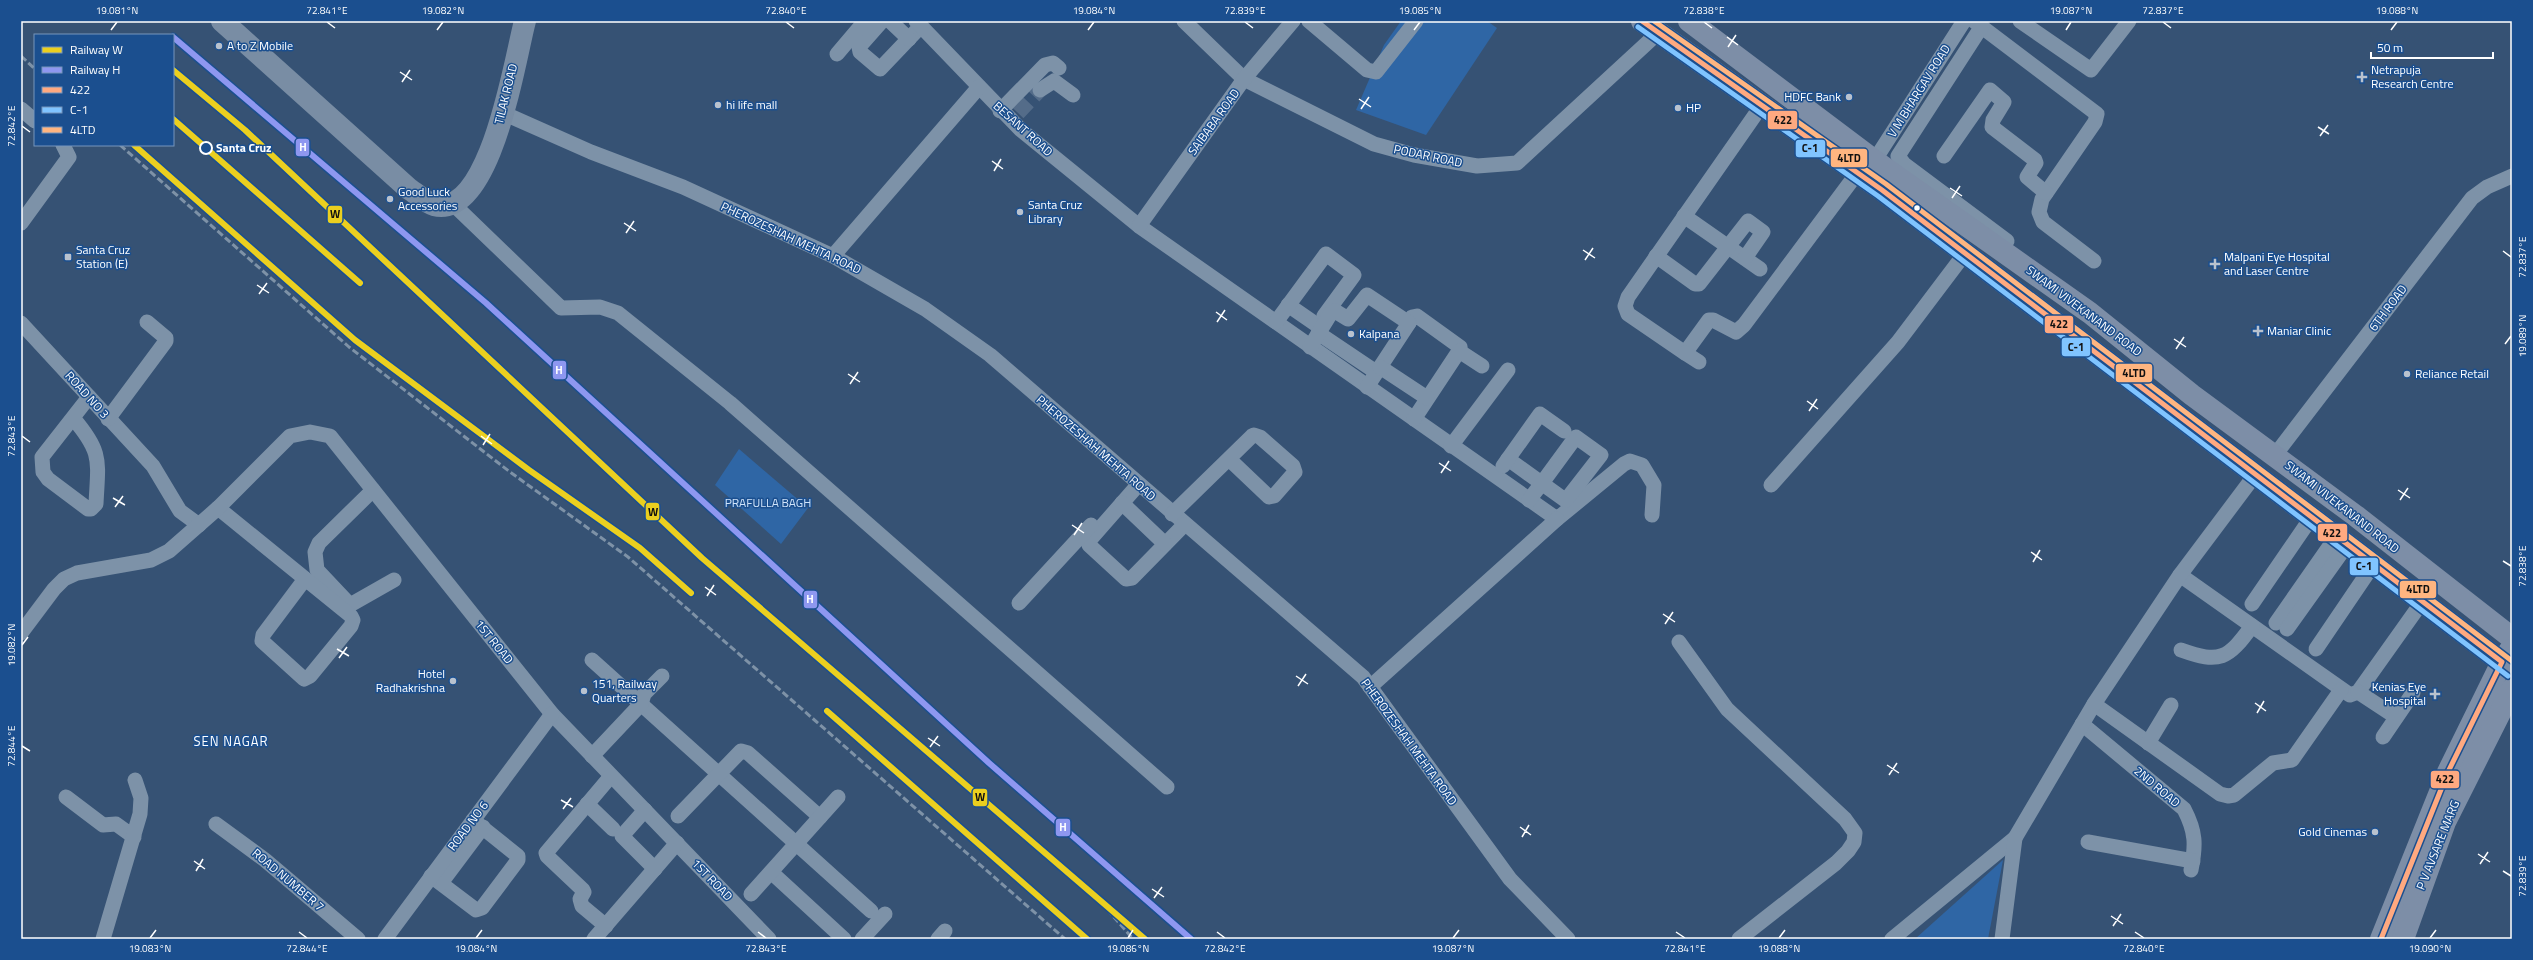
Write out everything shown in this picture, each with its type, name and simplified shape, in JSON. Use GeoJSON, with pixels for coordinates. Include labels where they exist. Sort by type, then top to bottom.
{"type":"FeatureCollection","features":[{"type":"Feature","properties":{"kind":"main road","name":"SWAMI VIVEKANAND ROAD"},"geometry":{"type":"LineString","coordinates":[[1689,21],[1866,170]]}},
{"type":"Feature","properties":{"kind":"main road","name":"SWAMI VIVEKANAND ROAD"},"geometry":{"type":"LineString","coordinates":[[1651,27],[1762,105],[1866,170],[1892,175],[2090,314],[2192,395],[2275,455],[2512,638]]}},
{"type":"Feature","properties":{"kind":"main road","name":"SWAMI VIVEKANAND ROAD"},"geometry":{"type":"LineString","coordinates":[[1892,175],[1966,252],[2422,602],[2509,660]]}},
{"type":"Feature","properties":{"kind":"main road"},"geometry":{"type":"LineString","coordinates":[[2382,939],[2424,854],[2448,772],[2509,660]]}},
{"type":"Feature","properties":{"kind":"main road","name":"P V AVSARE MARG"},"geometry":{"type":"LineString","coordinates":[[2403,939],[2424,854],[2445,822],[2512,688]]}},
{"type":"Feature","properties":{"kind":"street"},"geometry":{"type":"LineString","coordinates":[[222,21],[409,188],[433,205],[452,203],[561,308],[600,307],[618,313],[730,403],[1167,787]]}},
{"type":"Feature","properties":{"kind":"street","name":"TILAK ROAD"},"geometry":{"type":"LineString","coordinates":[[452,203],[468,193],[486,166],[503,114],[525,21]]}},
{"type":"Feature","properties":{"kind":"street"},"geometry":{"type":"LineString","coordinates":[[837,54],[865,21]]}},
{"type":"Feature","properties":{"kind":"street"},"geometry":{"type":"LineString","coordinates":[[882,21],[859,47],[860,52],[878,67],[884,68],[909,39],[919,24]]}},
{"type":"Feature","properties":{"kind":"street"},"geometry":{"type":"LineString","coordinates":[[890,21],[909,39]]}},
{"type":"Feature","properties":{"kind":"street","name":"PODAR ROAD"},"geometry":{"type":"LineString","coordinates":[[1184,21],[1244,79],[1374,144],[1414,155],[1477,166],[1517,163],[1651,27]]}},
{"type":"Feature","properties":{"kind":"street","name":"SAIBABA ROAD"},"geometry":{"type":"LineString","coordinates":[[1139,226],[1244,79],[1293,21]]}},
{"type":"Feature","properties":{"kind":"street"},"geometry":{"type":"LineString","coordinates":[[1314,23],[1367,70],[1376,72],[1416,21]]}},
{"type":"Feature","properties":{"kind":"street","name":"V M BHARGAV ROAD"},"geometry":{"type":"LineString","coordinates":[[1685,353],[1709,320],[1712,320],[1736,332],[1744,325],[1866,170],[1964,21]]}},
{"type":"Feature","properties":{"kind":"street"},"geometry":{"type":"LineString","coordinates":[[2020,21],[2091,70],[2129,21]]}},
{"type":"Feature","properties":{"kind":"street","name":"BESANT ROAD"},"geometry":{"type":"LineString","coordinates":[[919,24],[980,87],[1000,111],[1031,131],[1068,160],[1139,226],[1557,520]]}},
{"type":"Feature","properties":{"kind":"street"},"geometry":{"type":"LineString","coordinates":[[2070,289],[1892,175],[1899,160],[1899,152],[1978,24],[2097,114],[2095,122],[2039,205],[2040,217],[2043,222],[2094,261]]}},
{"type":"Feature","properties":{"kind":"street"},"geometry":{"type":"LineString","coordinates":[[1000,111],[1045,65],[1053,63],[1059,68]]}},
{"type":"Feature","properties":{"kind":"street"},"geometry":{"type":"LineString","coordinates":[[1040,90],[1054,81],[1073,95]]}},
{"type":"Feature","properties":{"kind":"street"},"geometry":{"type":"LineString","coordinates":[[833,256],[980,87]]}},
{"type":"Feature","properties":{"kind":"street"},"geometry":{"type":"LineString","coordinates":[[1944,156],[1990,90],[2004,102],[1993,120],[1992,127],[2035,160],[2036,164],[2027,177],[2046,193]]}},
{"type":"Feature","properties":{"kind":"street"},"geometry":{"type":"LineString","coordinates":[[1699,362],[1625,310],[1628,297],[1762,105]]}},
{"type":"Feature","properties":{"kind":"street"},"geometry":{"type":"LineString","coordinates":[[21,109],[34,120]]}},
{"type":"Feature","properties":{"kind":"street","name":"PHEROZESHAH MEHTA ROAD"},"geometry":{"type":"LineString","coordinates":[[503,114],[591,152],[683,187],[833,256],[925,309],[990,355],[1136,483],[1363,677],[1510,879],[1568,939]]}},
{"type":"Feature","properties":{"kind":"street"},"geometry":{"type":"LineString","coordinates":[[21,223],[69,157],[64,146]]}},
{"type":"Feature","properties":{"kind":"street"},"geometry":{"type":"LineString","coordinates":[[1068,160],[1084,175],[1090,173]]}},
{"type":"Feature","properties":{"kind":"street","name":"6TH ROAD"},"geometry":{"type":"LineString","coordinates":[[2275,455],[2472,198],[2487,187],[2512,176]]}},
{"type":"Feature","properties":{"kind":"street"},"geometry":{"type":"LineString","coordinates":[[1684,216],[1760,269]]}},
{"type":"Feature","properties":{"kind":"street"},"geometry":{"type":"LineString","coordinates":[[1656,256],[1697,284],[1701,282],[1745,223],[1750,222],[1762,232],[1745,258]]}},
{"type":"Feature","properties":{"kind":"street"},"geometry":{"type":"LineString","coordinates":[[1771,485],[1898,342],[1966,252]]}},
{"type":"Feature","properties":{"kind":"street"},"geometry":{"type":"LineString","coordinates":[[1276,322],[1324,254],[1353,272],[1353,277],[1307,345]]}},
{"type":"Feature","properties":{"kind":"street"},"geometry":{"type":"LineString","coordinates":[[1317,329],[1333,311],[1348,319],[1367,295],[1409,323]]}},
{"type":"Feature","properties":{"kind":"street"},"geometry":{"type":"LineString","coordinates":[[1288,305],[1317,329],[1378,370],[1427,398]]}},
{"type":"Feature","properties":{"kind":"street"},"geometry":{"type":"LineString","coordinates":[[1367,387],[1412,317],[1417,316],[1458,345],[1459,351],[1414,419]]}},
{"type":"Feature","properties":{"kind":"street"},"geometry":{"type":"LineString","coordinates":[[108,419],[166,340],[147,322]]}},
{"type":"Feature","properties":{"kind":"street","name":"ROAD NO 3"},"geometry":{"type":"LineString","coordinates":[[21,323],[153,466],[174,504],[199,525]]}},
{"type":"Feature","properties":{"kind":"street"},"geometry":{"type":"LineString","coordinates":[[1459,351],[1482,366]]}},
{"type":"Feature","properties":{"kind":"street"},"geometry":{"type":"LineString","coordinates":[[1451,446],[1508,370]]}},
{"type":"Feature","properties":{"kind":"street"},"geometry":{"type":"LineString","coordinates":[[73,418],[90,438],[97,458],[96,504],[91,509],[88,509],[48,479],[42,466],[42,457],[73,418],[89,398]]}},
{"type":"Feature","properties":{"kind":"street"},"geometry":{"type":"LineString","coordinates":[[1496,477],[1540,414],[1564,431]]}},
{"type":"Feature","properties":{"kind":"street","name":"1ST ROAD"},"geometry":{"type":"LineString","coordinates":[[21,633],[26,615],[64,579],[77,573],[151,560],[169,552],[218,508],[290,436],[310,432],[330,436],[552,714],[769,939]]}},
{"type":"Feature","properties":{"kind":"street"},"geometry":{"type":"LineString","coordinates":[[1172,514],[1229,459]]}},
{"type":"Feature","properties":{"kind":"street"},"geometry":{"type":"LineString","coordinates":[[1508,459],[1542,483],[1529,500]]}},
{"type":"Feature","properties":{"kind":"street"},"geometry":{"type":"LineString","coordinates":[[1370,687],[1557,520],[1624,464],[1630,462],[1642,466],[1654,485],[1652,515]]}},
{"type":"Feature","properties":{"kind":"street"},"geometry":{"type":"LineString","coordinates":[[1892,939],[2015,838],[2094,704],[2180,575],[2256,475]]}},
{"type":"Feature","properties":{"kind":"street"},"geometry":{"type":"LineString","coordinates":[[1136,483],[1122,503],[1090,538],[1089,545],[1129,580],[1184,524]]}},
{"type":"Feature","properties":{"kind":"street"},"geometry":{"type":"LineString","coordinates":[[1020,603],[1136,483]]}},
{"type":"Feature","properties":{"kind":"street"},"geometry":{"type":"LineString","coordinates":[[373,490],[319,543],[314,560],[317,570],[350,605],[394,580]]}},
{"type":"Feature","properties":{"kind":"street"},"geometry":{"type":"LineString","coordinates":[[1122,503],[1165,544]]}},
{"type":"Feature","properties":{"kind":"street"},"geometry":{"type":"LineString","coordinates":[[218,508],[351,616],[353,620],[351,626],[310,676],[304,679],[262,641],[263,635],[305,579]]}},
{"type":"Feature","properties":{"kind":"street"},"geometry":{"type":"LineString","coordinates":[[2252,604],[2311,518]]}},
{"type":"Feature","properties":{"kind":"street"},"geometry":{"type":"LineString","coordinates":[[2282,626],[2342,541]]}},
{"type":"Feature","properties":{"kind":"street"},"geometry":{"type":"LineString","coordinates":[[2319,650],[2377,568]]}},
{"type":"Feature","properties":{"kind":"street"},"geometry":{"type":"LineString","coordinates":[[2180,575],[2350,695],[2358,692],[2422,602]]}},
{"type":"Feature","properties":{"kind":"street"},"geometry":{"type":"LineString","coordinates":[[2181,650],[2204,658],[2226,655],[2235,650],[2252,626]]}},
{"type":"Feature","properties":{"kind":"street"},"geometry":{"type":"LineString","coordinates":[[1679,642],[1727,709],[1755,732],[1845,819],[1855,833],[1854,842],[1836,863],[1739,939]]}},
{"type":"Feature","properties":{"kind":"street"},"geometry":{"type":"LineString","coordinates":[[592,660],[796,844],[878,912],[862,939]]}},
{"type":"Feature","properties":{"kind":"street"},"geometry":{"type":"LineString","coordinates":[[592,756],[641,704],[644,694],[662,676]]}},
{"type":"Feature","properties":{"kind":"street"},"geometry":{"type":"LineString","coordinates":[[2094,704],[2220,794],[2228,796],[2234,795],[2273,763],[2292,760],[2341,690]]}},
{"type":"Feature","properties":{"kind":"street"},"geometry":{"type":"LineString","coordinates":[[2358,692],[2396,718]]}},
{"type":"Feature","properties":{"kind":"street"},"geometry":{"type":"LineString","coordinates":[[2383,737],[2412,693]]}},
{"type":"Feature","properties":{"kind":"street"},"geometry":{"type":"LineString","coordinates":[[2148,743],[2171,705]]}},
{"type":"Feature","properties":{"kind":"street","name":"ROAD NO 6"},"geometry":{"type":"LineString","coordinates":[[385,939],[436,880],[478,824],[552,714]]}},
{"type":"Feature","properties":{"kind":"street","name":"2ND ROAD"},"geometry":{"type":"LineString","coordinates":[[2082,724],[2184,809],[2194,827],[2195,849],[2192,866],[2088,842]]}},
{"type":"Feature","properties":{"kind":"street"},"geometry":{"type":"LineString","coordinates":[[678,816],[738,752],[744,751],[820,817]]}},
{"type":"Feature","properties":{"kind":"street"},"geometry":{"type":"LineString","coordinates":[[606,926],[580,903],[583,890],[546,856],[549,849],[611,776]]}},
{"type":"Feature","properties":{"kind":"street"},"geometry":{"type":"LineString","coordinates":[[103,939],[134,837],[141,798],[135,780]]}},
{"type":"Feature","properties":{"kind":"street"},"geometry":{"type":"LineString","coordinates":[[66,797],[103,825],[116,824],[134,837]]}},
{"type":"Feature","properties":{"kind":"street"},"geometry":{"type":"LineString","coordinates":[[751,894],[838,797]]}},
{"type":"Feature","properties":{"kind":"street"},"geometry":{"type":"LineString","coordinates":[[587,804],[613,829]]}},
{"type":"Feature","properties":{"kind":"street"},"geometry":{"type":"LineString","coordinates":[[644,810],[622,836],[655,869]]}},
{"type":"Feature","properties":{"kind":"street","name":"ROAD NUMBER 7"},"geometry":{"type":"LineString","coordinates":[[216,824],[265,860],[358,939]]}},
{"type":"Feature","properties":{"kind":"street"},"geometry":{"type":"LineString","coordinates":[[436,880],[476,910],[482,908],[518,860],[518,856],[478,824]]}},
{"type":"Feature","properties":{"kind":"street"},"geometry":{"type":"LineString","coordinates":[[2002,939],[2015,838]]}},
{"type":"Feature","properties":{"kind":"street"},"geometry":{"type":"LineString","coordinates":[[594,939],[677,844]]}},
{"type":"Feature","properties":{"kind":"street"},"geometry":{"type":"LineString","coordinates":[[771,872],[844,939]]}},
{"type":"Feature","properties":{"kind":"green space"},"geometry":{"type":"Polygon","coordinates":[[[1401,21],[1487,21],[1497,28],[1426,135],[1356,110],[1384,45],[1401,21]]]}},
{"type":"Feature","properties":{"kind":"green space","name":"PRAFULLA BAGH"},"geometry":{"type":"Polygon","coordinates":[[[739,449],[808,508],[781,544],[715,485],[739,449]]]}},
{"type":"Feature","properties":{"kind":"green space"},"geometry":{"type":"Polygon","coordinates":[[[2003,860],[1988,939],[1915,939],[2003,860]]]}},
{"type":"Feature","properties":{"kind":"tunnel"},"geometry":{"type":"LineString","coordinates":[[1018,113],[1040,90]]}},
{"type":"Feature","properties":{"kind":"railway"},"geometry":{"type":"LineString","coordinates":[[21,56],[34,68]]}},
{"type":"Feature","properties":{"kind":"railway"},"geometry":{"type":"LineString","coordinates":[[121,146],[349,347],[510,472],[628,557],[1065,939]]}},
{"type":"Feature","properties":{"kind":"railway"},"geometry":{"type":"LineString","coordinates":[[1094,894],[1133,939]]}},
{"type":"Feature","properties":{"kind":"rail line","name":"H"},"geometry":{"type":"LineString","coordinates":[[174,38],[486,303],[989,763],[1191,939]]}},
{"type":"Feature","properties":{"kind":"rail line","name":"W"},"geometry":{"type":"LineString","coordinates":[[174,71],[245,130],[702,558],[1145,939]]}},
{"type":"Feature","properties":{"kind":"rail line","name":"W"},"geometry":{"type":"LineString","coordinates":[[174,120],[360,283]]}},
{"type":"Feature","properties":{"kind":"rail line","name":"W"},"geometry":{"type":"LineString","coordinates":[[135,146],[355,340],[529,470],[640,548],[691,593]]}},
{"type":"Feature","properties":{"kind":"rail line","name":"W"},"geometry":{"type":"LineString","coordinates":[[827,711],[1087,939]]}},
{"type":"Feature","properties":{"kind":"transit line","name":"422"},"geometry":{"type":"LineString","coordinates":[[1642,21],[1882,190],[2502,662],[2448,772],[2381,939]]}},
{"type":"Feature","properties":{"kind":"transit line","name":"4LTD"},"geometry":{"type":"LineString","coordinates":[[1654,21],[1886,184],[2512,661]]}},
{"type":"Feature","properties":{"kind":"transit line","name":"C-1"},"geometry":{"type":"LineString","coordinates":[[1638,27],[1878,196],[2508,676]]}},
{"type":"Feature","properties":{"kind":"place","name":"A to Z Mobile"},"geometry":{"type":"Point","coordinates":[219,46]}},
{"type":"Feature","properties":{"kind":"place","name":"Netrapuja Research Centre"},"geometry":{"type":"Point","coordinates":[2362,77]}},
{"type":"Feature","properties":{"kind":"place","name":"HDFC Bank"},"geometry":{"type":"Point","coordinates":[1849,97]}},
{"type":"Feature","properties":{"kind":"place","name":"hi life mall"},"geometry":{"type":"Point","coordinates":[718,105]}},
{"type":"Feature","properties":{"kind":"place","name":"HP"},"geometry":{"type":"Point","coordinates":[1678,108]}},
{"type":"Feature","properties":{"kind":"place","name":"Santa Cruz"},"geometry":{"type":"Point","coordinates":[206,148]}},
{"type":"Feature","properties":{"kind":"place","name":"Good Luck Accessories"},"geometry":{"type":"Point","coordinates":[390,199]}},
{"type":"Feature","properties":{"kind":"place","name":"Santa Cruz Library"},"geometry":{"type":"Point","coordinates":[1020,212]}},
{"type":"Feature","properties":{"kind":"place","name":"Santa Cruz Station (E)"},"geometry":{"type":"Point","coordinates":[68,257]}},
{"type":"Feature","properties":{"kind":"place","name":"Malpani Eye Hospital and Laser Centre"},"geometry":{"type":"Point","coordinates":[2215,264]}},
{"type":"Feature","properties":{"kind":"place","name":"Maniar Clinic"},"geometry":{"type":"Point","coordinates":[2258,331]}},
{"type":"Feature","properties":{"kind":"place","name":"Kalpana"},"geometry":{"type":"Point","coordinates":[1351,334]}},
{"type":"Feature","properties":{"kind":"place","name":"Reliance Retail"},"geometry":{"type":"Point","coordinates":[2407,374]}},
{"type":"Feature","properties":{"kind":"place","name":"Hotel Radhakrishna"},"geometry":{"type":"Point","coordinates":[453,681]}},
{"type":"Feature","properties":{"kind":"place","name":"151, Railway Quarters"},"geometry":{"type":"Point","coordinates":[584,691]}},
{"type":"Feature","properties":{"kind":"place","name":"Kenias Eye Hospital"},"geometry":{"type":"Point","coordinates":[2435,694]}},
{"type":"Feature","properties":{"kind":"place","name":"Gold Cinemas"},"geometry":{"type":"Point","coordinates":[2375,832]}},
{"type":"Feature","properties":{"kind":"district","name":"SEN NAGAR"},"geometry":{"type":"Point","coordinates":[231,741]}}]}
